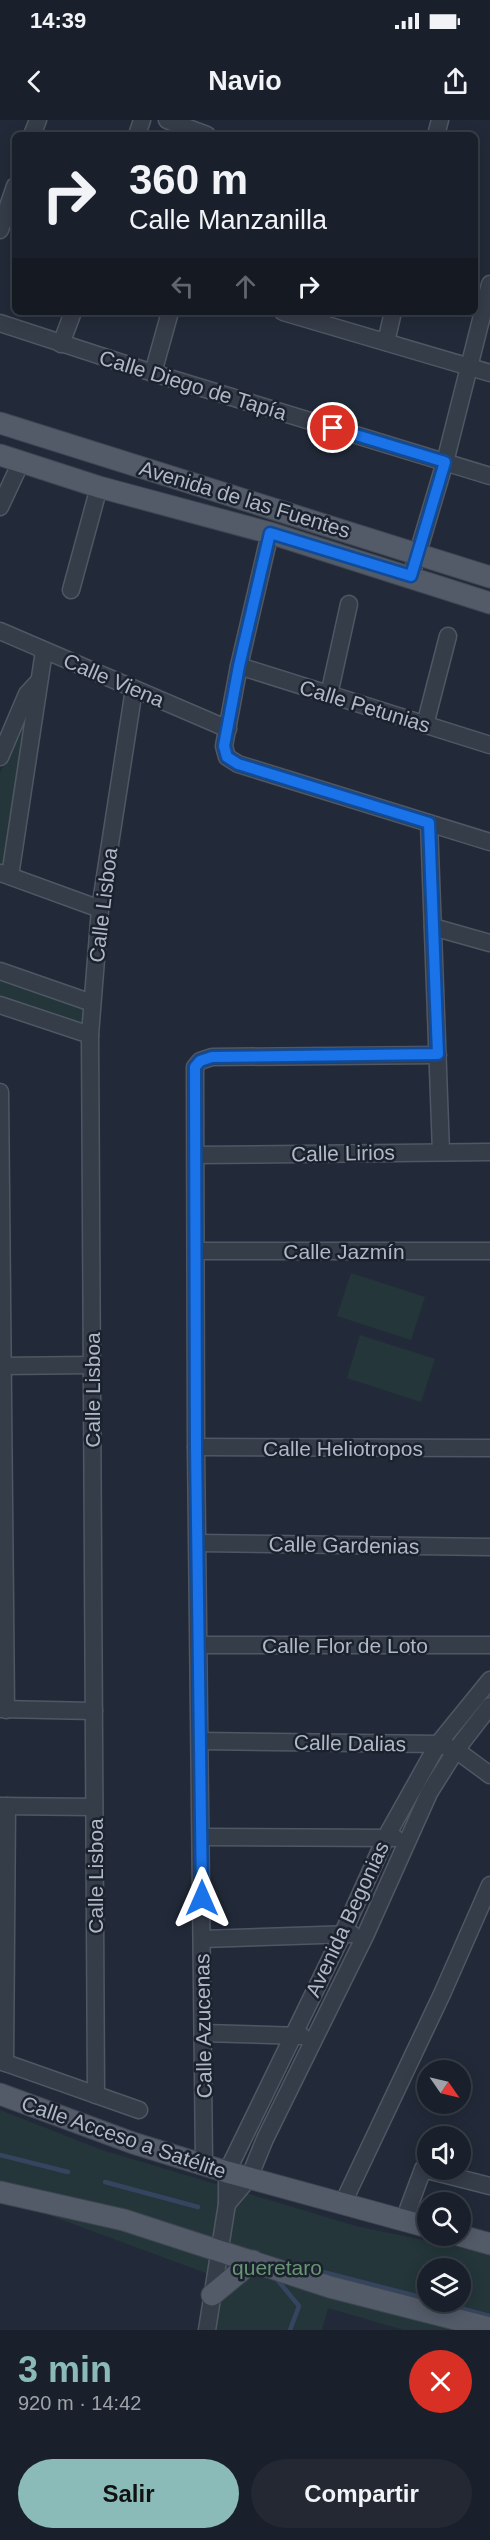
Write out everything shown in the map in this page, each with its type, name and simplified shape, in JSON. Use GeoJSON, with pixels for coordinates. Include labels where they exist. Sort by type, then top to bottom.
{"type":"FeatureCollection","features":[{"type":"Feature","properties":{"kind":"main road","name":"Avenida de las Fuentes"},"geometry":{"type":"LineString","coordinates":[[0,423],[490,577]]}},
{"type":"Feature","properties":{"kind":"main road","name":"Avenida de las Fuentes"},"geometry":{"type":"LineString","coordinates":[[0,455],[99,487],[270,533],[490,603]]}},
{"type":"Feature","properties":{"kind":"main road","name":"Calle Acceso a Satélite"},"geometry":{"type":"LineString","coordinates":[[0,2094],[133,2143],[227,2172],[417,2223]]}},
{"type":"Feature","properties":{"kind":"main road"},"geometry":{"type":"LineString","coordinates":[[0,2192],[124,2220],[219,2249],[330,2287],[490,2328]]}},
{"type":"Feature","properties":{"kind":"main road"},"geometry":{"type":"LineString","coordinates":[[471,2239],[490,2244]]}},
{"type":"Feature","properties":{"kind":"main road"},"geometry":{"type":"LineString","coordinates":[[212,2295],[253,2261]]}},
{"type":"Feature","properties":{"kind":"street"},"geometry":{"type":"LineString","coordinates":[[167,120],[199,132]]}},
{"type":"Feature","properties":{"kind":"street"},"geometry":{"type":"LineString","coordinates":[[0,230],[12,195]]}},
{"type":"Feature","properties":{"kind":"street"},"geometry":{"type":"LineString","coordinates":[[411,576],[445,462],[490,284]]}},
{"type":"Feature","properties":{"kind":"street"},"geometry":{"type":"LineString","coordinates":[[61,344],[71,315]]}},
{"type":"Feature","properties":{"kind":"street"},"geometry":{"type":"LineString","coordinates":[[153,373],[169,315]]}},
{"type":"Feature","properties":{"kind":"street"},"geometry":{"type":"LineString","coordinates":[[293,315],[490,373]]}},
{"type":"Feature","properties":{"kind":"street"},"geometry":{"type":"LineString","coordinates":[[386,342],[392,315]]}},
{"type":"Feature","properties":{"kind":"street","name":"Calle Diego de Tapía"},"geometry":{"type":"LineString","coordinates":[[0,323],[153,373],[490,476]]}},
{"type":"Feature","properties":{"kind":"street"},"geometry":{"type":"LineString","coordinates":[[0,507],[21,462]]}},
{"type":"Feature","properties":{"kind":"street"},"geometry":{"type":"LineString","coordinates":[[71,591],[99,487]]}},
{"type":"Feature","properties":{"kind":"street"},"geometry":{"type":"LineString","coordinates":[[270,533],[239,666],[224,746],[227,757],[238,764],[490,842]]}},
{"type":"Feature","properties":{"kind":"street"},"geometry":{"type":"LineString","coordinates":[[329,695],[348,604]]}},
{"type":"Feature","properties":{"kind":"street","name":"Calle Viena"},"geometry":{"type":"LineString","coordinates":[[0,631],[228,729]]}},
{"type":"Feature","properties":{"kind":"street"},"geometry":{"type":"LineString","coordinates":[[425,725],[448,636]]}},
{"type":"Feature","properties":{"kind":"street"},"geometry":{"type":"LineString","coordinates":[[44,651],[5,874],[100,909]]}},
{"type":"Feature","properties":{"kind":"street","name":"Calle Petunias"},"geometry":{"type":"LineString","coordinates":[[239,666],[490,745]]}},
{"type":"Feature","properties":{"kind":"street"},"geometry":{"type":"LineString","coordinates":[[0,757],[27,694],[40,680]]}},
{"type":"Feature","properties":{"kind":"street","name":"Calle Lisboa"},"geometry":{"type":"LineString","coordinates":[[96,2095],[90,1035],[100,909],[134,689]]}},
{"type":"Feature","properties":{"kind":"street"},"geometry":{"type":"LineString","coordinates":[[429,823],[441,1152]]}},
{"type":"Feature","properties":{"kind":"street"},"geometry":{"type":"LineString","coordinates":[[433,927],[490,943]]}},
{"type":"Feature","properties":{"kind":"street"},"geometry":{"type":"LineString","coordinates":[[0,971],[92,1003]]}},
{"type":"Feature","properties":{"kind":"street"},"geometry":{"type":"LineString","coordinates":[[0,1005],[90,1035]]}},
{"type":"Feature","properties":{"kind":"street","name":"Calle Azucenas"},"geometry":{"type":"LineString","coordinates":[[204,2164],[196,1447],[195,1067],[200,1061],[212,1057],[438,1054]]}},
{"type":"Feature","properties":{"kind":"street"},"geometry":{"type":"LineString","coordinates":[[0,1092],[3,1709],[94,1711]]}},
{"type":"Feature","properties":{"kind":"street","name":"Calle Lirios"},"geometry":{"type":"LineString","coordinates":[[196,1155],[490,1152]]}},
{"type":"Feature","properties":{"kind":"street","name":"Calle Jazmín"},"geometry":{"type":"LineString","coordinates":[[197,1251],[490,1251]]}},
{"type":"Feature","properties":{"kind":"street"},"geometry":{"type":"LineString","coordinates":[[2,1366],[92,1365]]}},
{"type":"Feature","properties":{"kind":"street","name":"Calle Heliotropos"},"geometry":{"type":"LineString","coordinates":[[196,1447],[490,1448]]}},
{"type":"Feature","properties":{"kind":"street","name":"Calle Gardenias"},"geometry":{"type":"LineString","coordinates":[[198,1543],[490,1547]]}},
{"type":"Feature","properties":{"kind":"street","name":"Calle Flor de Loto"},"geometry":{"type":"LineString","coordinates":[[200,1645],[490,1645]]}},
{"type":"Feature","properties":{"kind":"street","name":"Avenida Begonias"},"geometry":{"type":"LineString","coordinates":[[227,2172],[343,1933],[386,1837],[438,1744],[490,1680]]}},
{"type":"Feature","properties":{"kind":"street","name":"Avenida Begonias"},"geometry":{"type":"LineString","coordinates":[[227,2204],[249,2178],[265,2139],[365,1936],[429,1793],[456,1750],[490,1706]]}},
{"type":"Feature","properties":{"kind":"street","name":"Calle Dalias"},"geometry":{"type":"LineString","coordinates":[[201,1741],[438,1744],[456,1750],[490,1775]]}},
{"type":"Feature","properties":{"kind":"street"},"geometry":{"type":"LineString","coordinates":[[94,1807],[4,1806],[2,2062],[139,2110]]}},
{"type":"Feature","properties":{"kind":"street"},"geometry":{"type":"LineString","coordinates":[[201,1837],[386,1837],[408,1841]]}},
{"type":"Feature","properties":{"kind":"street"},"geometry":{"type":"LineString","coordinates":[[343,2203],[442,1994],[490,1885]]}},
{"type":"Feature","properties":{"kind":"street"},"geometry":{"type":"LineString","coordinates":[[202,1939],[343,1933],[365,1936]]}},
{"type":"Feature","properties":{"kind":"street"},"geometry":{"type":"LineString","coordinates":[[203,2032],[315,2036]]}},
{"type":"Feature","properties":{"kind":"street"},"geometry":{"type":"LineString","coordinates":[[404,2220],[423,2169],[490,2187]]}},
{"type":"Feature","properties":{"kind":"street"},"geometry":{"type":"LineString","coordinates":[[207,2330],[227,2204],[227,2172]]}},
{"type":"Feature","properties":{"kind":"green space"},"geometry":{"type":"Polygon","coordinates":[[[32,698],[7,870],[0,868],[0,773],[32,698]]]}},
{"type":"Feature","properties":{"kind":"green space"},"geometry":{"type":"Polygon","coordinates":[[[0,971],[92,1003],[90,1035],[0,1005],[0,971]]]}},
{"type":"Feature","properties":{"kind":"green space"},"geometry":{"type":"Polygon","coordinates":[[[351,1273],[425,1297],[411,1340],[337,1316],[351,1273]]]}},
{"type":"Feature","properties":{"kind":"green space"},"geometry":{"type":"Polygon","coordinates":[[[360,1335],[435,1359],[421,1402],[347,1378],[360,1335]]]}},
{"type":"Feature","properties":{"kind":"green space","name":"queretaro"},"geometry":{"type":"Polygon","coordinates":[[[0,2110],[102,2150],[356,2226],[417,2239],[417,2246],[452,2246],[490,2254],[490,2330],[404,2330],[328,2308],[322,2330],[207,2330],[214,2276],[0,2197],[0,2110]]]}},
{"type":"Feature","properties":{"kind":"waterway"},"geometry":{"type":"LineString","coordinates":[[0,2155],[68,2172]]}},
{"type":"Feature","properties":{"kind":"waterway"},"geometry":{"type":"LineString","coordinates":[[105,2182],[198,2207]]}},
{"type":"Feature","properties":{"kind":"waterway"},"geometry":{"type":"LineString","coordinates":[[288,2263],[417,2296]]}},
{"type":"Feature","properties":{"kind":"waterway"},"geometry":{"type":"LineString","coordinates":[[275,2277],[299,2306],[290,2330]]}},
{"type":"Feature","properties":{"kind":"waterway"},"geometry":{"type":"LineString","coordinates":[[471,2311],[490,2316]]}},
{"type":"Feature","properties":{"kind":"route"},"geometry":{"type":"LineString","coordinates":[[202,1898],[196,1447],[195,1067],[200,1061],[212,1057],[438,1054],[429,823],[238,764],[227,757],[224,746],[239,666],[270,533],[411,576],[445,462],[333,428]]}}]}
